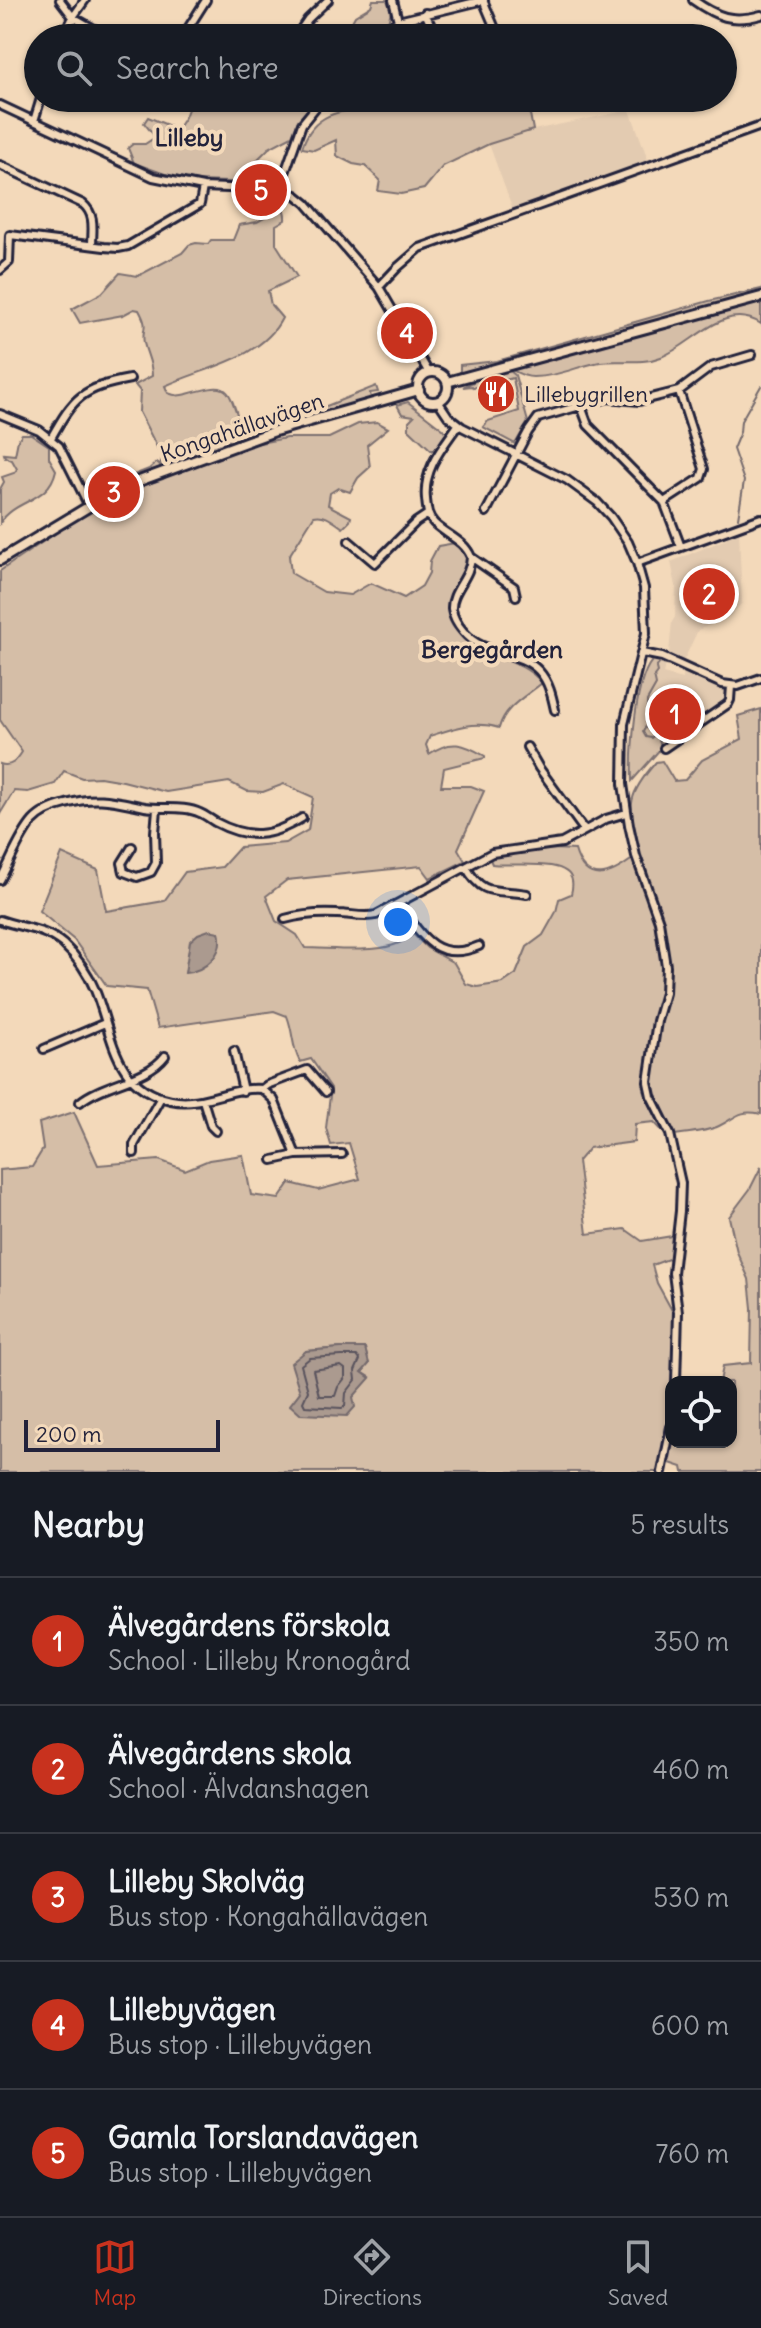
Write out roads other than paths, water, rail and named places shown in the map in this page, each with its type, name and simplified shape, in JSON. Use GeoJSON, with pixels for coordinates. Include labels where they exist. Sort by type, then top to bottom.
{"type":"FeatureCollection","features":[{"type":"Feature","properties":{"kind":"street"},"geometry":{"type":"LineString","coordinates":[[60,0],[73,17],[85,24]]}},
{"type":"Feature","properties":{"kind":"street"},"geometry":{"type":"LineString","coordinates":[[70,24],[85,0]]}},
{"type":"Feature","properties":{"kind":"street"},"geometry":{"type":"LineString","coordinates":[[191,24],[206,0]]}},
{"type":"Feature","properties":{"kind":"street"},"geometry":{"type":"LineString","coordinates":[[305,24],[328,0]]}},
{"type":"Feature","properties":{"kind":"street"},"geometry":{"type":"LineString","coordinates":[[393,0],[398,21]]}},
{"type":"Feature","properties":{"kind":"street"},"geometry":{"type":"LineString","coordinates":[[393,24],[483,0],[493,24]]}},
{"type":"Feature","properties":{"kind":"street"},"geometry":{"type":"LineString","coordinates":[[693,0],[707,10],[738,20],[761,15]]}},
{"type":"Feature","properties":{"kind":"street"},"geometry":{"type":"LineString","coordinates":[[425,13],[430,24]]}},
{"type":"Feature","properties":{"kind":"street"},"geometry":{"type":"LineString","coordinates":[[0,105],[153,177],[203,187],[279,190],[296,195],[379,287],[429,373]]}},
{"type":"Feature","properties":{"kind":"street"},"geometry":{"type":"LineString","coordinates":[[34,121],[37,112]]}},
{"type":"Feature","properties":{"kind":"street"},"geometry":{"type":"LineString","coordinates":[[279,190],[302,124],[312,112]]}},
{"type":"Feature","properties":{"kind":"street"},"geometry":{"type":"LineString","coordinates":[[379,287],[420,248],[761,126]]}},
{"type":"Feature","properties":{"kind":"street"},"geometry":{"type":"LineString","coordinates":[[0,165],[83,204],[93,217],[92,245]]}},
{"type":"Feature","properties":{"kind":"street"},"geometry":{"type":"LineString","coordinates":[[0,233],[118,248],[128,246],[200,204],[203,187]]}},
{"type":"Feature","properties":{"kind":"street"},"geometry":{"type":"LineString","coordinates":[[0,270],[9,262],[10,235]]}},
{"type":"Feature","properties":{"kind":"street"},"geometry":{"type":"LineString","coordinates":[[447,382],[761,297]]}},
{"type":"Feature","properties":{"kind":"street"},"geometry":{"type":"LineString","coordinates":[[486,512],[531,425],[538,418],[608,398],[639,401],[679,391],[711,367],[752,355]]}},
{"type":"Feature","properties":{"kind":"street"},"geometry":{"type":"LineString","coordinates":[[429,373],[440,374],[447,382],[447,394],[438,401],[424,399],[419,390],[421,379],[429,373]]}},
{"type":"Feature","properties":{"kind":"street"},"geometry":{"type":"LineString","coordinates":[[51,438],[75,400],[100,384],[130,379]]}},
{"type":"Feature","properties":{"kind":"street","name":"Kongahällavägen"},"geometry":{"type":"LineString","coordinates":[[0,560],[131,484],[253,439],[419,390]]}},
{"type":"Feature","properties":{"kind":"street"},"geometry":{"type":"LineString","coordinates":[[664,502],[701,478],[704,469],[679,391]]}},
{"type":"Feature","properties":{"kind":"street"},"geometry":{"type":"LineString","coordinates":[[438,401],[458,425],[567,480],[597,502],[616,524],[637,563],[645,597],[646,633],[624,724],[623,784],[636,856],[659,921],[666,966],[666,986],[648,1082],[651,1096],[670,1134],[681,1183],[673,1273],[678,1312],[676,1376]]}},
{"type":"Feature","properties":{"kind":"street"},"geometry":{"type":"LineString","coordinates":[[581,406],[588,425],[664,502],[681,547]]}},
{"type":"Feature","properties":{"kind":"street"},"geometry":{"type":"LineString","coordinates":[[0,414],[39,430],[59,446],[89,506]]}},
{"type":"Feature","properties":{"kind":"street"},"geometry":{"type":"LineString","coordinates":[[458,425],[435,458],[424,484],[428,514],[433,522],[462,544],[471,557],[514,587],[516,596]]}},
{"type":"Feature","properties":{"kind":"street"},"geometry":{"type":"LineString","coordinates":[[349,541],[375,563],[428,514]]}},
{"type":"Feature","properties":{"kind":"street"},"geometry":{"type":"LineString","coordinates":[[637,563],[761,518]]}},
{"type":"Feature","properties":{"kind":"street"},"geometry":{"type":"LineString","coordinates":[[471,557],[468,574],[452,605],[458,625],[475,643],[537,668],[547,681],[555,710]]}},
{"type":"Feature","properties":{"kind":"street"},"geometry":{"type":"LineString","coordinates":[[642,653],[662,657],[731,686],[761,678]]}},
{"type":"Feature","properties":{"kind":"street"},"geometry":{"type":"LineString","coordinates":[[664,748],[728,704],[731,686]]}},
{"type":"Feature","properties":{"kind":"street"},"geometry":{"type":"LineString","coordinates":[[527,747],[538,768],[584,830]]}},
{"type":"Feature","properties":{"kind":"street"},"geometry":{"type":"LineString","coordinates":[[0,880],[31,823],[38,816],[55,807],[83,799],[195,811],[227,828],[251,834],[278,831],[302,818]]}},
{"type":"Feature","properties":{"kind":"street"},"geometry":{"type":"LineString","coordinates":[[132,847],[122,863],[122,870],[133,877],[151,872],[156,863],[157,809]]}},
{"type":"Feature","properties":{"kind":"street"},"geometry":{"type":"LineString","coordinates":[[285,919],[312,913],[376,915],[492,853],[562,843],[606,819],[626,813]]}},
{"type":"Feature","properties":{"kind":"street"},"geometry":{"type":"LineString","coordinates":[[466,867],[476,882],[487,890],[527,894]]}},
{"type":"Feature","properties":{"kind":"street"},"geometry":{"type":"LineString","coordinates":[[399,903],[423,939],[435,947],[445,951],[468,951],[479,946]]}},
{"type":"Feature","properties":{"kind":"street"},"geometry":{"type":"LineString","coordinates":[[0,920],[44,932],[66,947],[93,985],[112,1048],[131,1078],[143,1088],[179,1102],[203,1100],[262,1089],[307,1070],[326,1092]]}},
{"type":"Feature","properties":{"kind":"street"},"geometry":{"type":"LineString","coordinates":[[44,1049],[105,1023]]}},
{"type":"Feature","properties":{"kind":"street"},"geometry":{"type":"LineString","coordinates":[[234,1051],[243,1091]]}},
{"type":"Feature","properties":{"kind":"street"},"geometry":{"type":"LineString","coordinates":[[80,1102],[88,1095],[131,1078],[165,1056]]}},
{"type":"Feature","properties":{"kind":"street"},"geometry":{"type":"LineString","coordinates":[[262,1089],[274,1100],[296,1155]]}},
{"type":"Feature","properties":{"kind":"street"},"geometry":{"type":"LineString","coordinates":[[134,1153],[134,1145],[161,1097]]}},
{"type":"Feature","properties":{"kind":"street"},"geometry":{"type":"LineString","coordinates":[[203,1100],[211,1126],[216,1131]]}},
{"type":"Feature","properties":{"kind":"street"},"geometry":{"type":"LineString","coordinates":[[273,1160],[296,1155],[342,1154]]}},
{"type":"Feature","properties":{"kind":"street"},"geometry":{"type":"LineString","coordinates":[[662,1472],[667,1448]]}},
{"type":"Feature","properties":{"kind":"water"},"geometry":{"type":"Polygon","coordinates":[[[209,930],[219,932],[216,954],[200,969],[185,973],[190,941],[209,930]]]}},
{"type":"Feature","properties":{"kind":"water"},"geometry":{"type":"Polygon","coordinates":[[[365,1348],[369,1364],[362,1372],[370,1378],[353,1397],[355,1407],[347,1416],[300,1414],[290,1405],[300,1392],[291,1363],[306,1351],[365,1348]]]}},
{"type":"Feature","properties":{"kind":"waterway"},"geometry":{"type":"LineString","coordinates":[[738,518],[744,481],[733,449],[741,421],[761,386]]}},
{"type":"Feature","properties":{"kind":"place","name":"Gamla Torslandavägen"},"geometry":{"type":"Point","coordinates":[261,190]}},
{"type":"Feature","properties":{"kind":"place","name":"Lillebyvägen"},"geometry":{"type":"Point","coordinates":[407,333]}},
{"type":"Feature","properties":{"kind":"place","name":"Lillebygrillen"},"geometry":{"type":"Point","coordinates":[496,394]}},
{"type":"Feature","properties":{"kind":"place","name":"Lilleby Skolväg"},"geometry":{"type":"Point","coordinates":[114,492]}},
{"type":"Feature","properties":{"kind":"place","name":"Älvegårdens skola"},"geometry":{"type":"Point","coordinates":[709,594]}},
{"type":"Feature","properties":{"kind":"place","name":"Älvegårdens förskola"},"geometry":{"type":"Point","coordinates":[675,714]}},
{"type":"Feature","properties":{"kind":"district","name":"Lilleby"},"geometry":{"type":"Point","coordinates":[189,137]}},
{"type":"Feature","properties":{"kind":"district","name":"Bergegården"},"geometry":{"type":"Point","coordinates":[492,649]}}]}
